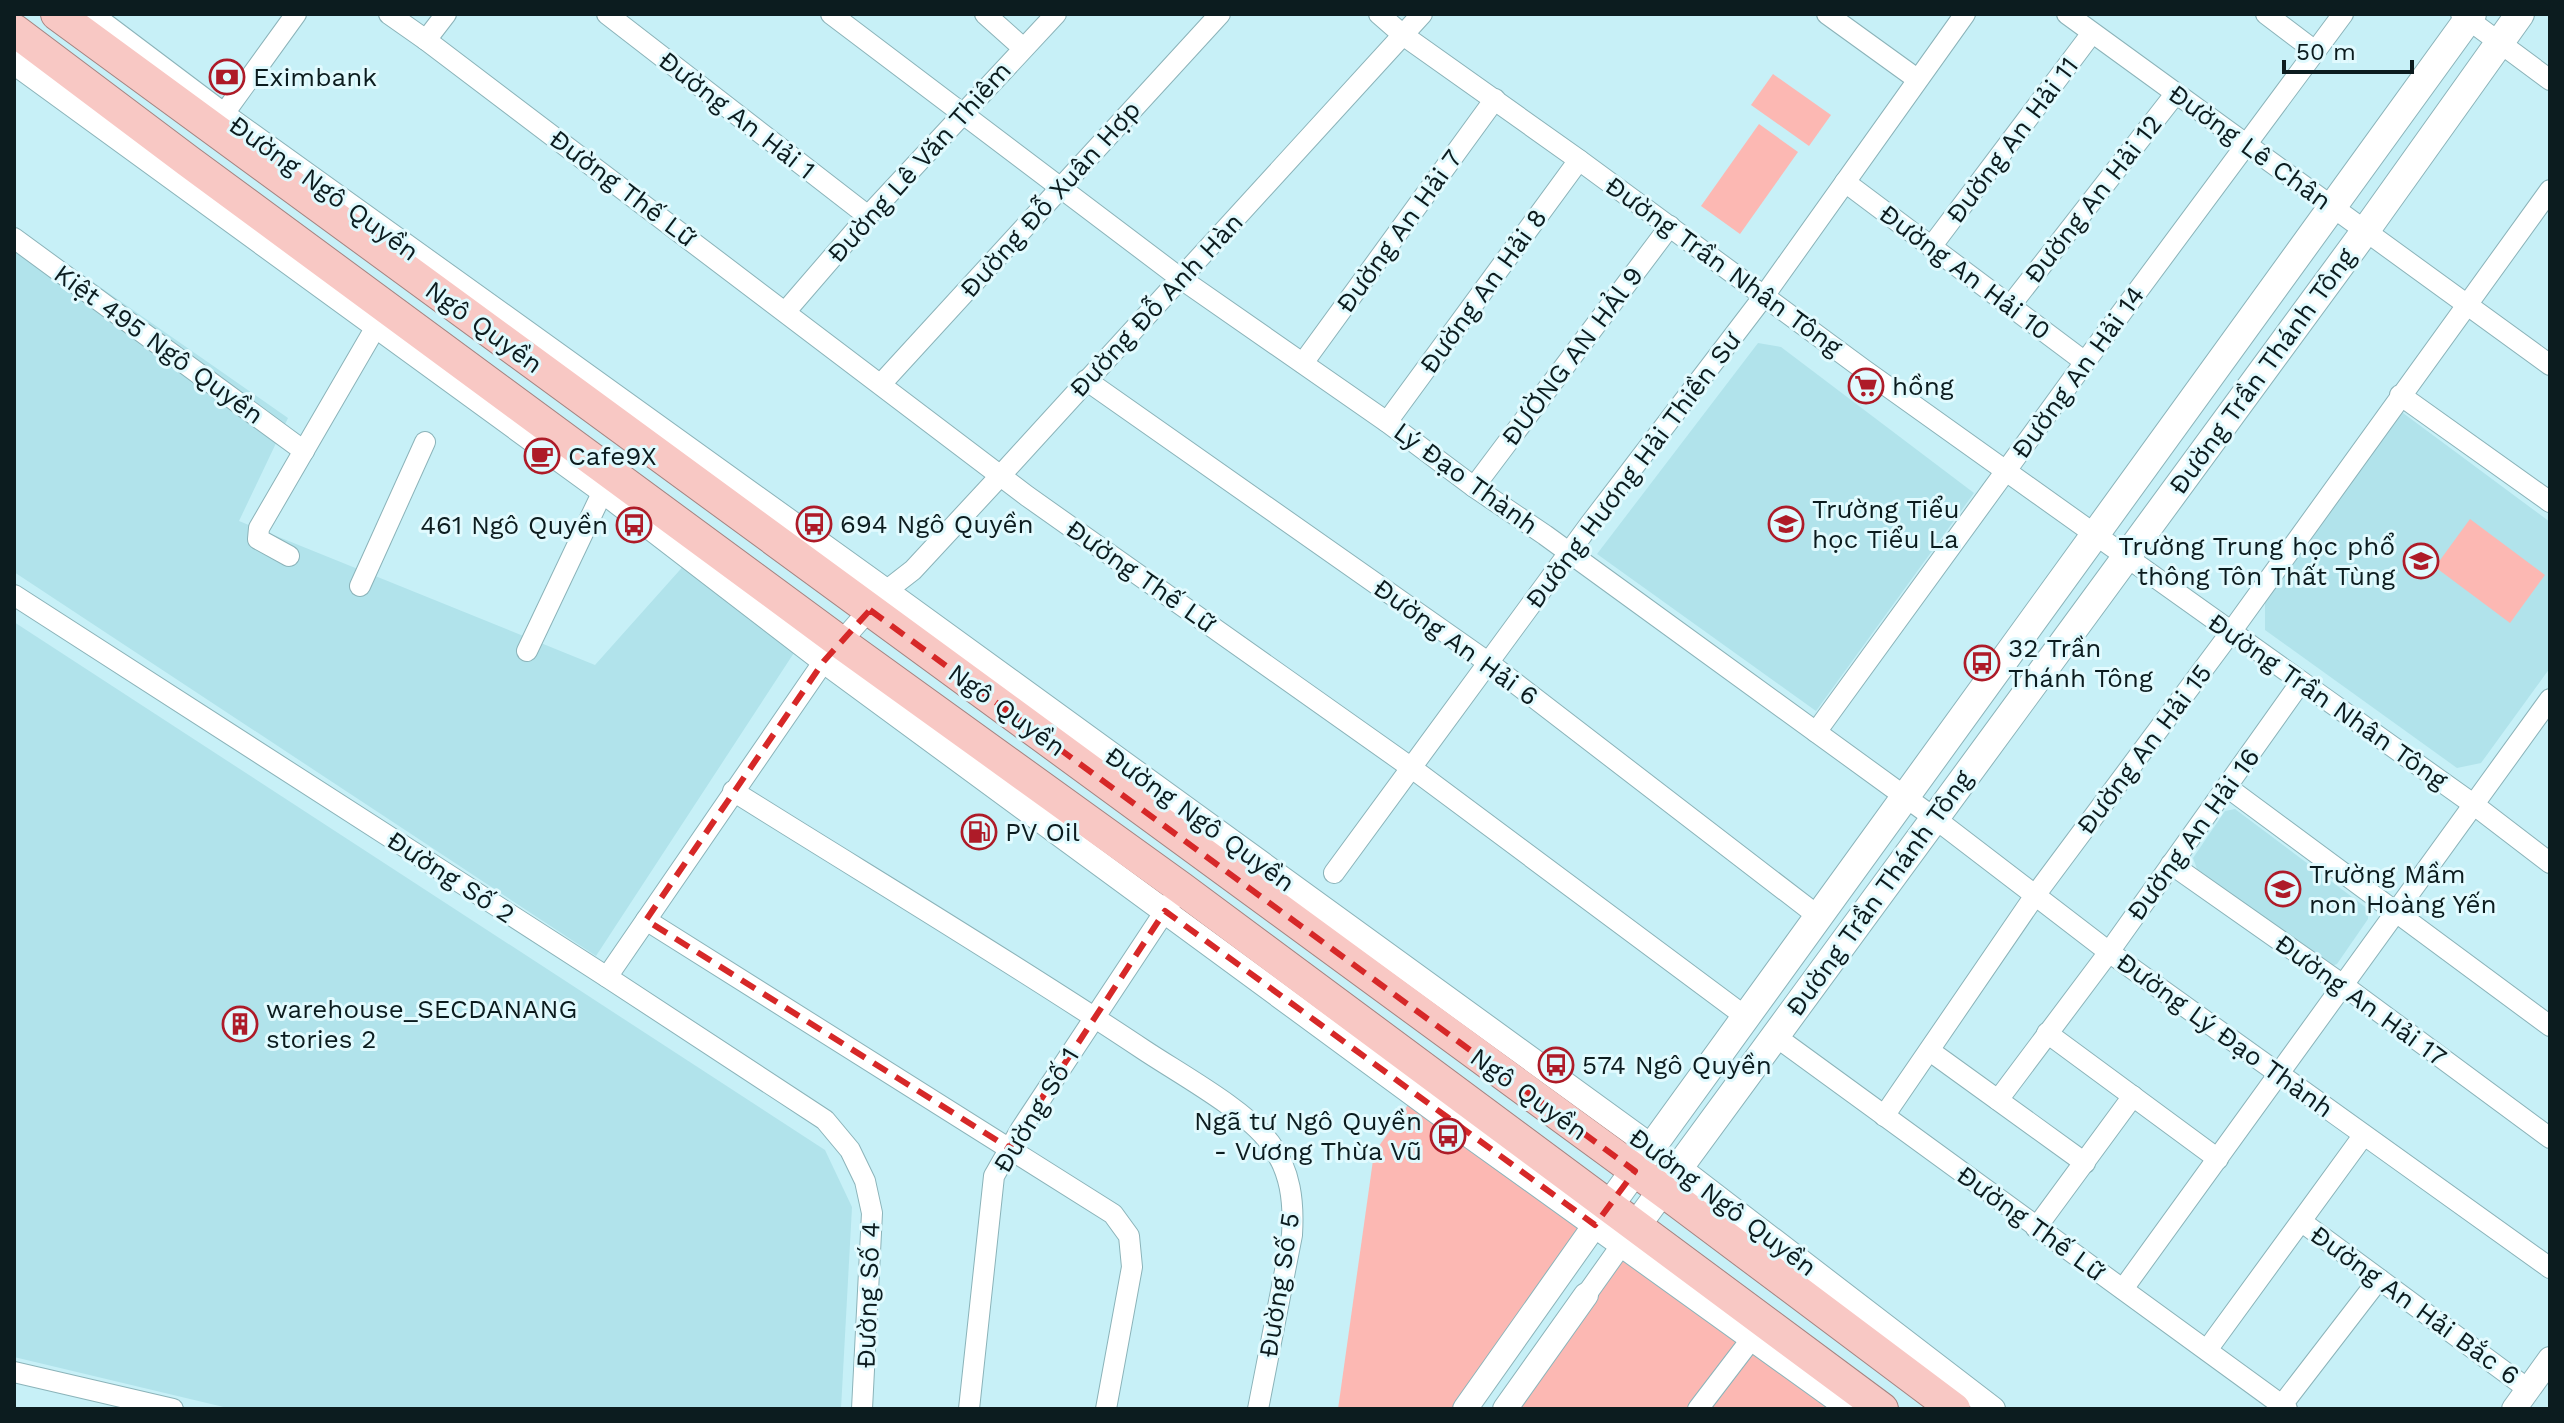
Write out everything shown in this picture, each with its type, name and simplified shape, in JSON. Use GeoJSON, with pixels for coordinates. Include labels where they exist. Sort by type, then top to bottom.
{"type":"FeatureCollection","features":[{"type":"Feature","properties":{"kind":"highway","name":"Ngô Quyền"},"geometry":{"type":"LineString","coordinates":[[57,14],[878,601],[1644,1159],[1954,1409]]}},
{"type":"Feature","properties":{"kind":"highway","name":"Ngô Quyền"},"geometry":{"type":"LineString","coordinates":[[14,30],[832,652],[1628,1235],[1882,1409]]}},
{"type":"Feature","properties":{"kind":"main road","name":"Đường Trần Thánh Tông"},"geometry":{"type":"LineString","coordinates":[[1628,1235],[2366,230],[2520,14]]}},
{"type":"Feature","properties":{"kind":"main road","name":"Đường Trần Thánh Tông"},"geometry":{"type":"LineString","coordinates":[[1602,1215],[2333,207],[2467,16]]}},
{"type":"Feature","properties":{"kind":"street","name":"Đường Ngô Quyền"},"geometry":{"type":"LineString","coordinates":[[89,14],[878,601]]}},
{"type":"Feature","properties":{"kind":"street"},"geometry":{"type":"LineString","coordinates":[[223,115],[296,14]]}},
{"type":"Feature","properties":{"kind":"street","name":"Đường Thế Lữ"},"geometry":{"type":"LineString","coordinates":[[389,14],[1001,475],[1413,769],[1746,1017]]}},
{"type":"Feature","properties":{"kind":"street"},"geometry":{"type":"LineString","coordinates":[[426,40],[446,14]]}},
{"type":"Feature","properties":{"kind":"street","name":"Đường An Hải 1"},"geometry":{"type":"LineString","coordinates":[[607,14],[868,216]]}},
{"type":"Feature","properties":{"kind":"street","name":"Lý Đạo Thành"},"geometry":{"type":"LineString","coordinates":[[831,14],[1180,278],[1387,422],[1903,797]]}},
{"type":"Feature","properties":{"kind":"street"},"geometry":{"type":"LineString","coordinates":[[985,14],[1023,48]]}},
{"type":"Feature","properties":{"kind":"street","name":"Đường Lê Văn Thiêm"},"geometry":{"type":"LineString","coordinates":[[786,311],[961,113],[1056,14]]}},
{"type":"Feature","properties":{"kind":"street","name":"Đường Đỗ Xuân Hợp"},"geometry":{"type":"LineString","coordinates":[[881,384],[1220,14]]}},
{"type":"Feature","properties":{"kind":"street","name":"Đường Trần Nhân Tông"},"geometry":{"type":"LineString","coordinates":[[1379,14],[1403,35],[2006,472],[2473,804],[2550,863]]}},
{"type":"Feature","properties":{"kind":"street","name":"Đường Đỗ Anh Hàn"},"geometry":{"type":"LineString","coordinates":[[607,977],[832,652],[1001,475],[1422,14]]}},
{"type":"Feature","properties":{"kind":"street"},"geometry":{"type":"LineString","coordinates":[[1827,14],[1917,79]]}},
{"type":"Feature","properties":{"kind":"street","name":"Đường Hương Hải Thiền Sư"},"geometry":{"type":"LineString","coordinates":[[1334,873],[1569,553],[1764,296],[1965,14]]}},
{"type":"Feature","properties":{"kind":"street","name":"Đường Lê Chân"},"geometry":{"type":"LineString","coordinates":[[2067,14],[2550,365]]}},
{"type":"Feature","properties":{"kind":"street"},"geometry":{"type":"LineString","coordinates":[[2266,14],[2315,51]]}},
{"type":"Feature","properties":{"kind":"street","name":"Đường An Hải 14"},"geometry":{"type":"LineString","coordinates":[[1816,732],[2343,14]]}},
{"type":"Feature","properties":{"kind":"street"},"geometry":{"type":"LineString","coordinates":[[2467,16],[2550,80]]}},
{"type":"Feature","properties":{"kind":"street","name":"Đường An Hải 11"},"geometry":{"type":"LineString","coordinates":[[1931,247],[2092,33]]}},
{"type":"Feature","properties":{"kind":"street"},"geometry":{"type":"LineString","coordinates":[[14,62],[603,491],[832,652]]}},
{"type":"Feature","properties":{"kind":"street","name":"Đường An Hải 12"},"geometry":{"type":"LineString","coordinates":[[2010,306],[2176,93]]}},
{"type":"Feature","properties":{"kind":"street","name":"Đường An Hải 7"},"geometry":{"type":"LineString","coordinates":[[1303,363],[1495,99]]}},
{"type":"Feature","properties":{"kind":"street","name":"Đường An Hải 8"},"geometry":{"type":"LineString","coordinates":[[1387,422],[1579,160]]}},
{"type":"Feature","properties":{"kind":"street","name":"Đường An Hải 10"},"geometry":{"type":"LineString","coordinates":[[1845,182],[2085,362]]}},
{"type":"Feature","properties":{"kind":"street","name":"Đường An Hải 15"},"geometry":{"type":"LineString","coordinates":[[1884,1116],[2036,894],[2231,632],[2400,395],[2466,306],[2542,220],[2550,190]]}},
{"type":"Feature","properties":{"kind":"street","name":"ĐƯỜNG AN HẢl 9"},"geometry":{"type":"LineString","coordinates":[[1474,487],[1670,226]]}},
{"type":"Feature","properties":{"kind":"street","name":"Kiệt 495 Ngô Quyền"},"geometry":{"type":"LineString","coordinates":[[14,238],[304,451]]}},
{"type":"Feature","properties":{"kind":"street"},"geometry":{"type":"LineString","coordinates":[[289,556],[258,539],[257,534],[377,325]]}},
{"type":"Feature","properties":{"kind":"street","name":"Đường An Hải 6"},"geometry":{"type":"LineString","coordinates":[[1086,380],[1489,663],[1818,916]]}},
{"type":"Feature","properties":{"kind":"street"},"geometry":{"type":"LineString","coordinates":[[2400,395],[2550,502]]}},
{"type":"Feature","properties":{"kind":"street"},"geometry":{"type":"LineString","coordinates":[[360,586],[425,442]]}},
{"type":"Feature","properties":{"kind":"street"},"geometry":{"type":"LineString","coordinates":[[527,651],[603,491]]}},
{"type":"Feature","properties":{"kind":"street","name":"Đường Số 2"},"geometry":{"type":"LineString","coordinates":[[14,595],[825,1120],[850,1150],[865,1181]]}},
{"type":"Feature","properties":{"kind":"street","name":"Đường An Hải 16"},"geometry":{"type":"LineString","coordinates":[[1998,1100],[2109,952],[2301,682]]}},
{"type":"Feature","properties":{"kind":"street"},"geometry":{"type":"LineString","coordinates":[[2123,1289],[2550,699]]}},
{"type":"Feature","properties":{"kind":"street"},"geometry":{"type":"LineString","coordinates":[[2227,787],[2550,1026]]}},
{"type":"Feature","properties":{"kind":"street"},"geometry":{"type":"LineString","coordinates":[[733,791],[1094,1017]]}},
{"type":"Feature","properties":{"kind":"street","name":"Đường Lý Đạo Thành"},"geometry":{"type":"LineString","coordinates":[[1903,797],[2036,894],[2109,952],[2550,1268]]}},
{"type":"Feature","properties":{"kind":"street","name":"Đường An Hải 17"},"geometry":{"type":"LineString","coordinates":[[2171,864],[2343,985],[2550,1138]]}},
{"type":"Feature","properties":{"kind":"street","name":"Đường Số 1"},"geometry":{"type":"LineString","coordinates":[[969,1409],[992,1186],[998,1167],[1173,899]]}},
{"type":"Feature","properties":{"kind":"street"},"geometry":{"type":"LineString","coordinates":[[646,920],[1113,1214],[1129,1236],[1132,1267],[1106,1409]]}},
{"type":"Feature","properties":{"kind":"street","name":"Đường Số 5"},"geometry":{"type":"LineString","coordinates":[[1094,1017],[1241,1115],[1270,1143],[1282,1163],[1290,1184],[1292,1235],[1258,1409]]}},
{"type":"Feature","properties":{"kind":"street"},"geometry":{"type":"LineString","coordinates":[[2047,1033],[2218,1159]]}},
{"type":"Feature","properties":{"kind":"street","name":"Đường Thế Lữ"},"geometry":{"type":"LineString","coordinates":[[1775,1036],[2285,1407]]}},
{"type":"Feature","properties":{"kind":"street"},"geometry":{"type":"LineString","coordinates":[[1930,1051],[2085,1163]]}},
{"type":"Feature","properties":{"kind":"street"},"geometry":{"type":"LineString","coordinates":[[2036,1228],[2133,1096]]}},
{"type":"Feature","properties":{"kind":"street"},"geometry":{"type":"LineString","coordinates":[[2207,1350],[2363,1136]]}},
{"type":"Feature","properties":{"kind":"street","name":"Đường Ngô Quyền"},"geometry":{"type":"LineString","coordinates":[[1671,1179],[1993,1409]]}},
{"type":"Feature","properties":{"kind":"street","name":"Đường Số 4"},"geometry":{"type":"LineString","coordinates":[[862,1409],[872,1228],[865,1181]]}},
{"type":"Feature","properties":{"kind":"street"},"geometry":{"type":"LineString","coordinates":[[1465,1409],[1602,1215]]}},
{"type":"Feature","properties":{"kind":"street","name":"Đường An Hải Bắc 6"},"geometry":{"type":"LineString","coordinates":[[2302,1222],[2528,1389]]}},
{"type":"Feature","properties":{"kind":"street"},"geometry":{"type":"LineString","coordinates":[[1505,1409],[1628,1235],[1753,1337],[1850,1409]]}},
{"type":"Feature","properties":{"kind":"street"},"geometry":{"type":"LineString","coordinates":[[2285,1407],[2379,1279]]}},
{"type":"Feature","properties":{"kind":"street"},"geometry":{"type":"LineString","coordinates":[[1698,1409],[1753,1337]]}},
{"type":"Feature","properties":{"kind":"street"},"geometry":{"type":"LineString","coordinates":[[2514,1409],[2550,1359]]}},
{"type":"Feature","properties":{"kind":"street"},"geometry":{"type":"LineString","coordinates":[[14,1372],[173,1409]]}},
{"type":"Feature","properties":{"kind":"highlighted area"},"geometry":{"type":"Polygon","coordinates":[[[870,610],[1635,1171],[1595,1225],[1165,911],[1009,1148],[646,920],[824,661],[870,610]]]}},
{"type":"Feature","properties":{"kind":"shaded area"},"geometry":{"type":"Polygon","coordinates":[[[1773,74],[1831,115],[1809,146],[1751,105],[1773,74]]]}},
{"type":"Feature","properties":{"kind":"shaded area"},"geometry":{"type":"Polygon","coordinates":[[[1759,124],[1798,152],[1740,234],[1701,206],[1759,124]]]}},
{"type":"Feature","properties":{"kind":"shaded area"},"geometry":{"type":"Polygon","coordinates":[[[14,227],[288,418],[239,521],[595,665],[695,553],[805,636],[596,956],[14,572],[14,227]]]}},
{"type":"Feature","properties":{"kind":"shaded area","name":"Trường Tiểu học Tiểu La"},"geometry":{"type":"Polygon","coordinates":[[[1758,343],[1781,347],[1974,493],[1816,711],[1597,554],[1758,343]]]}},
{"type":"Feature","properties":{"kind":"shaded area","name":"Trường Trung học phổ thông Tôn Thất Tùng"},"geometry":{"type":"Polygon","coordinates":[[[2399,410],[2550,522],[2550,668],[2481,763],[2457,768],[2265,630],[2265,599],[2399,410]]]}},
{"type":"Feature","properties":{"kind":"shaded area"},"geometry":{"type":"Polygon","coordinates":[[[2470,519],[2545,575],[2510,623],[2435,567],[2470,519]]]}},
{"type":"Feature","properties":{"kind":"shaded area"},"geometry":{"type":"Polygon","coordinates":[[[14,622],[825,1150],[852,1207],[841,1409],[232,1409],[14,1357],[14,622]]]}},
{"type":"Feature","properties":{"kind":"shaded area","name":"Trường Mầm non Hoàng Yến"},"geometry":{"type":"Polygon","coordinates":[[[2235,809],[2368,909],[2368,919],[2337,964],[2329,967],[2197,869],[2193,858],[2225,811],[2235,809]]]}},
{"type":"Feature","properties":{"kind":"shaded area"},"geometry":{"type":"Polygon","coordinates":[[[1415,1095],[1595,1225],[1464,1409],[1338,1409],[1374,1153],[1415,1095]]]}},
{"type":"Feature","properties":{"kind":"shaded area"},"geometry":{"type":"Polygon","coordinates":[[[1621,1244],[1847,1409],[1505,1409],[1621,1244]]]}},
{"type":"Feature","properties":{"kind":"place","name":"Eximbank"},"geometry":{"type":"Point","coordinates":[227,77]}},
{"type":"Feature","properties":{"kind":"place","name":"hồng"},"geometry":{"type":"Point","coordinates":[1866,386]}},
{"type":"Feature","properties":{"kind":"place","name":"Cafe9X"},"geometry":{"type":"Point","coordinates":[542,456]}},
{"type":"Feature","properties":{"kind":"place","name":"694 Ngô Quyền"},"geometry":{"type":"Point","coordinates":[814,524]}},
{"type":"Feature","properties":{"kind":"place","name":"Trường Tiểu học Tiểu La"},"geometry":{"type":"Point","coordinates":[1786,524]}},
{"type":"Feature","properties":{"kind":"place","name":"461 Ngô Quyền"},"geometry":{"type":"Point","coordinates":[634,525]}},
{"type":"Feature","properties":{"kind":"place","name":"Trường Trung học phổ thông Tôn Thất Tùng"},"geometry":{"type":"Point","coordinates":[2421,561]}},
{"type":"Feature","properties":{"kind":"place","name":"32 Trần Thánh Tông"},"geometry":{"type":"Point","coordinates":[1982,663]}},
{"type":"Feature","properties":{"kind":"place","name":"PV Oil"},"geometry":{"type":"Point","coordinates":[979,832]}},
{"type":"Feature","properties":{"kind":"place","name":"Trường Mầm non Hoàng Yến"},"geometry":{"type":"Point","coordinates":[2283,889]}},
{"type":"Feature","properties":{"kind":"place","name":"warehouse_SECDANANG stories 2"},"geometry":{"type":"Point","coordinates":[240,1024]}},
{"type":"Feature","properties":{"kind":"place","name":"574 Ngô Quyền"},"geometry":{"type":"Point","coordinates":[1556,1065]}},
{"type":"Feature","properties":{"kind":"place","name":"Ngã tư Ngô Quyền - Vương Thừa Vũ"},"geometry":{"type":"Point","coordinates":[1448,1136]}}]}
